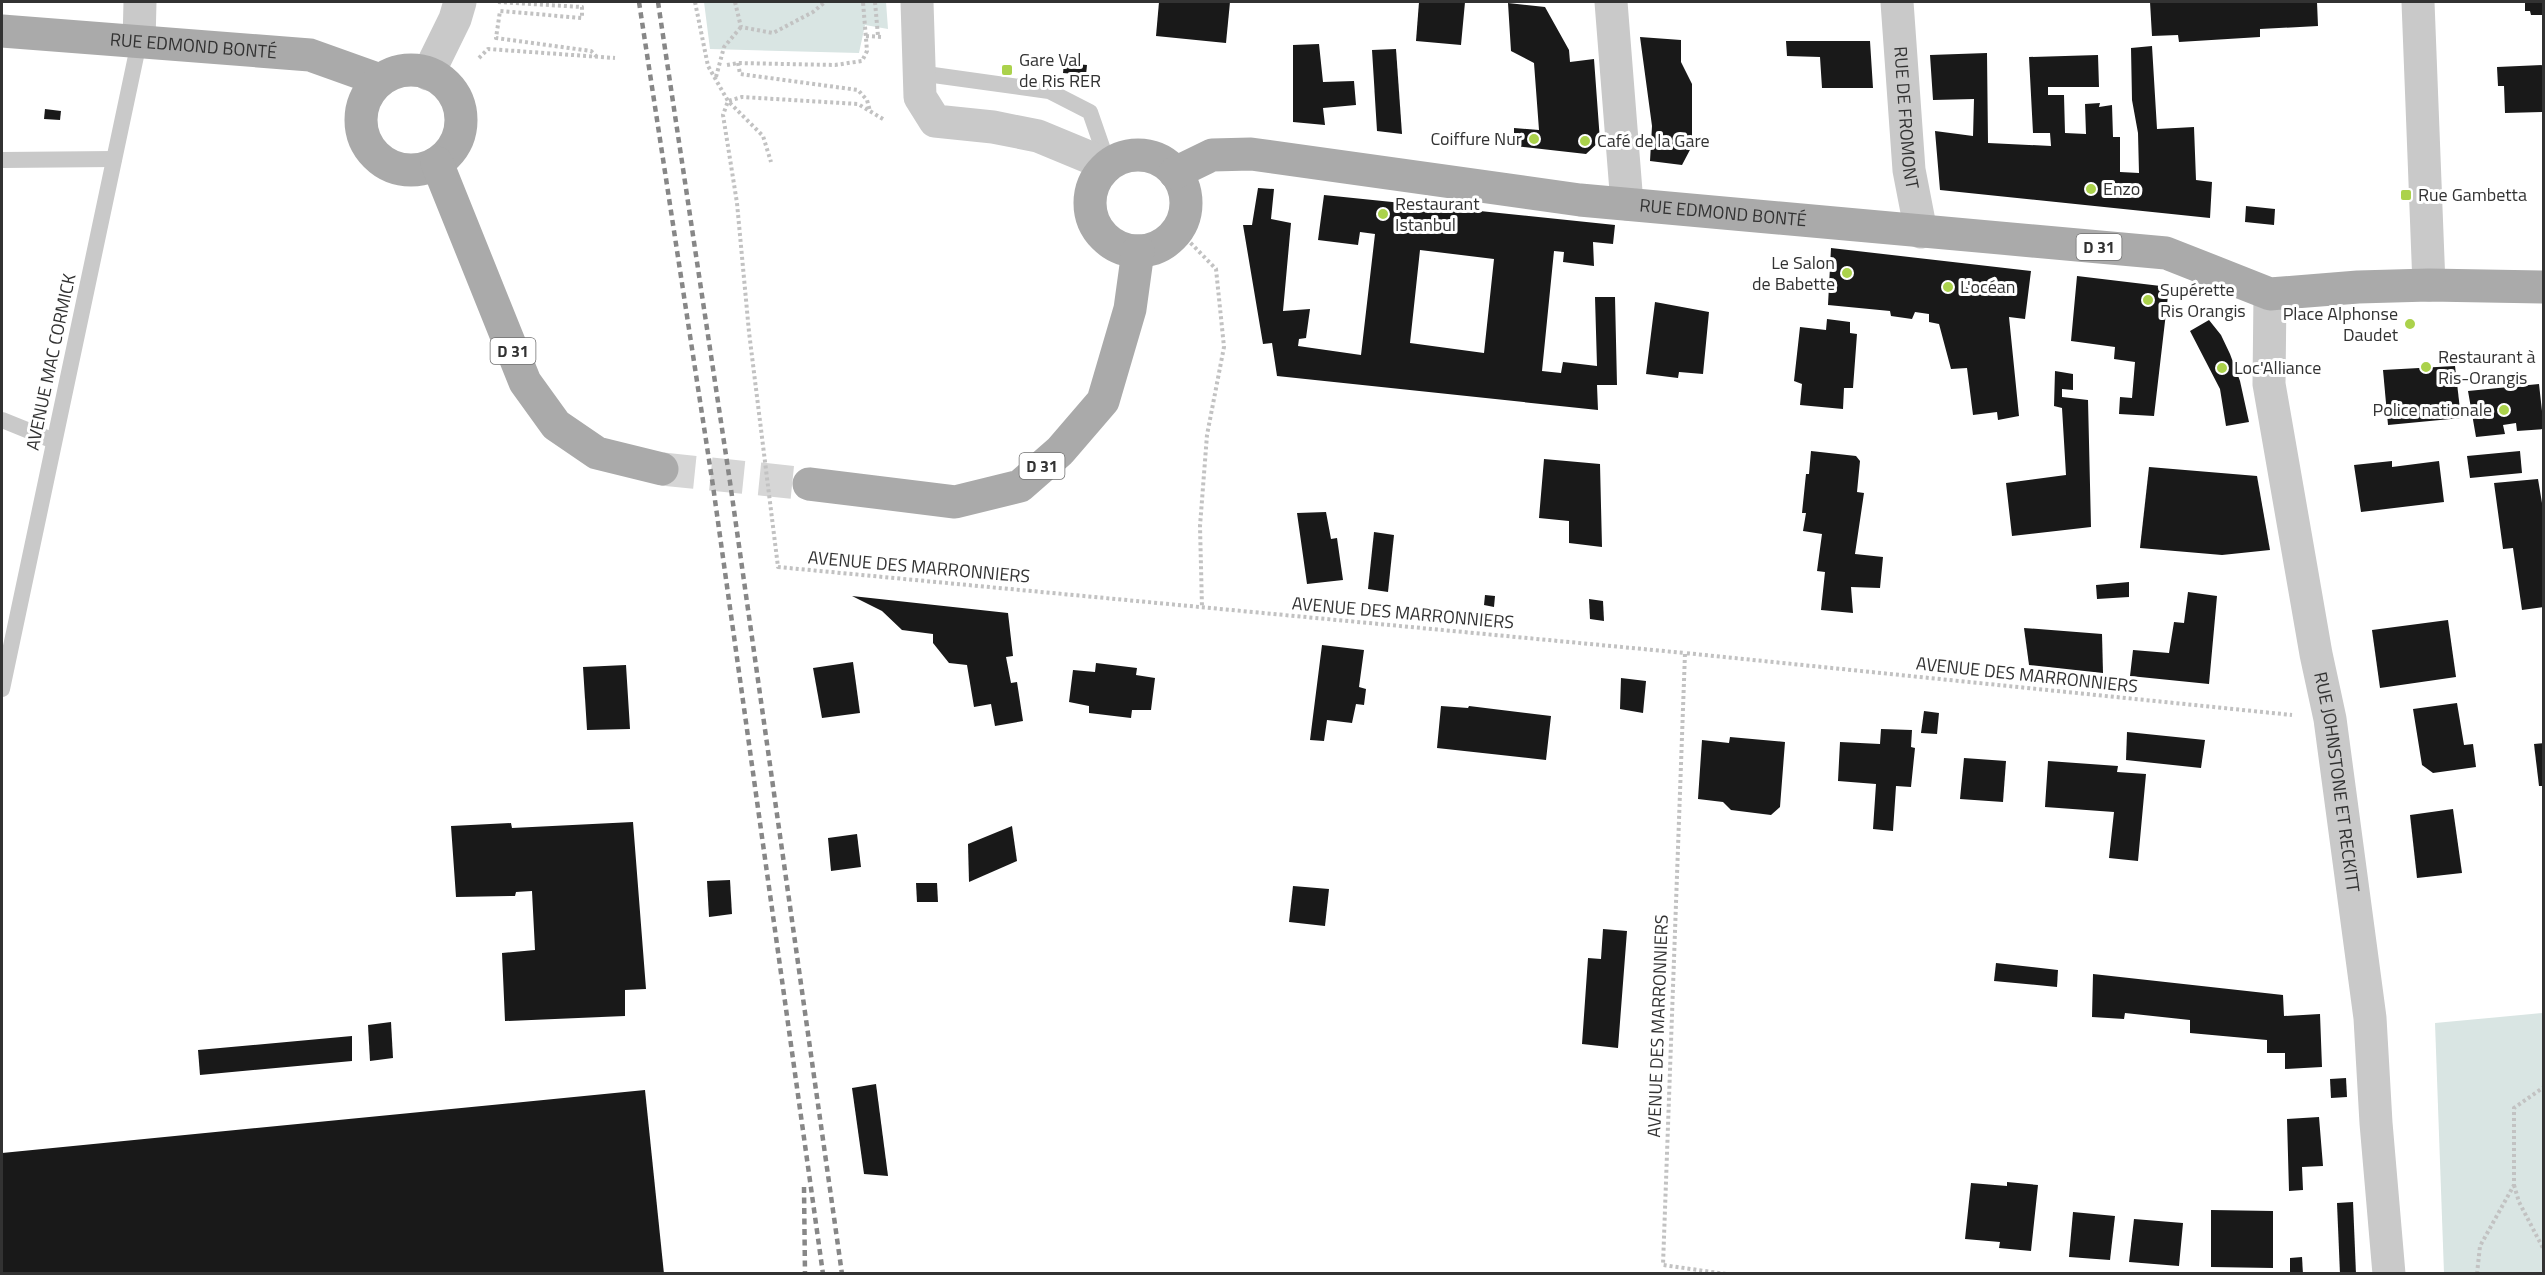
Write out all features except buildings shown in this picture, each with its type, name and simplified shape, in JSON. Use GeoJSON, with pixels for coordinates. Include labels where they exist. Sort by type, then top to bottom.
{"type":"FeatureCollection","features":[{"type":"Feature","properties":{"kind":"main road","name":"RUE EDMOND BONTÉ"},"geometry":{"type":"LineString","coordinates":[[2,31],[310,55],[380,80]]}},
{"type":"Feature","properties":{"kind":"main road"},"geometry":{"type":"LineString","coordinates":[[409,69],[428,74],[438,77],[451,89],[460,109],[460,130],[450,151],[438,163],[422,169],[405,170],[384,163],[371,151],[363,137],[360,114],[368,93],[380,80],[392,72],[409,69]]}},
{"type":"Feature","properties":{"kind":"main road"},"geometry":{"type":"LineString","coordinates":[[1136,154],[1164,162],[1175,173],[1183,186],[1186,201],[1184,216],[1178,230],[1167,242],[1138,251],[1123,249],[1110,242],[1100,231],[1093,219],[1090,204],[1092,189],[1098,176],[1108,165],[1136,154]]}},
{"type":"Feature","properties":{"kind":"main road","name":"RUE EDMOND BONTÉ"},"geometry":{"type":"LineString","coordinates":[[1175,173],[1212,155],[1251,154],[1580,200],[2166,252],[2270,294]]}},
{"type":"Feature","properties":{"kind":"main road","name":"D 31"},"geometry":{"type":"LineString","coordinates":[[438,163],[525,382],[550,417],[556,425],[597,453],[662,469]]}},
{"type":"Feature","properties":{"kind":"main road","name":"D 31"},"geometry":{"type":"LineString","coordinates":[[809,484],[955,502],[1020,486],[1060,452],[1103,401],[1130,309],[1138,251]]}},
{"type":"Feature","properties":{"kind":"main road","name":"D 31"},"geometry":{"type":"LineString","coordinates":[[2270,294],[2358,287],[2428,285],[2544,287]]}},
{"type":"Feature","properties":{"kind":"street"},"geometry":{"type":"LineString","coordinates":[[139,42],[140,2]]}},
{"type":"Feature","properties":{"kind":"street"},"geometry":{"type":"LineString","coordinates":[[428,74],[455,19],[460,2]]}},
{"type":"Feature","properties":{"kind":"street"},"geometry":{"type":"LineString","coordinates":[[918,2],[920,97],[935,121],[1038,136],[1108,165]]}},
{"type":"Feature","properties":{"kind":"street"},"geometry":{"type":"LineString","coordinates":[[1611,2],[1627,204]]}},
{"type":"Feature","properties":{"kind":"street","name":"RUE DE FROMONT"},"geometry":{"type":"LineString","coordinates":[[1897,2],[1909,170],[1921,232]]}},
{"type":"Feature","properties":{"kind":"street"},"geometry":{"type":"LineString","coordinates":[[2418,2],[2428,285]]}},
{"type":"Feature","properties":{"kind":"street","name":"RUE JOHNSTONE ET RECKITT"},"geometry":{"type":"LineString","coordinates":[[2270,294],[2269,384],[2316,654],[2330,719],[2370,1018],[2389,1274]]}},
{"type":"Feature","properties":{"kind":"lane","name":"AVENUE MAC CORMICK"},"geometry":{"type":"LineString","coordinates":[[2,689],[139,42]]}},
{"type":"Feature","properties":{"kind":"lane"},"geometry":{"type":"LineString","coordinates":[[920,73],[1049,90],[1090,112],[1108,165]]}},
{"type":"Feature","properties":{"kind":"lane"},"geometry":{"type":"LineString","coordinates":[[2,160],[114,159]]}},
{"type":"Feature","properties":{"kind":"lane"},"geometry":{"type":"LineString","coordinates":[[2,420],[54,441]]}},
{"type":"Feature","properties":{"kind":"path"},"geometry":{"type":"LineString","coordinates":[[498,2],[582,7]]}},
{"type":"Feature","properties":{"kind":"path"},"geometry":{"type":"LineString","coordinates":[[583,2],[582,18],[500,11],[496,38],[591,51],[596,56]]}},
{"type":"Feature","properties":{"kind":"path"},"geometry":{"type":"LineString","coordinates":[[695,2],[708,66],[728,101],[763,136],[771,162]]}},
{"type":"Feature","properties":{"kind":"path"},"geometry":{"type":"LineString","coordinates":[[735,2],[741,27]]}},
{"type":"Feature","properties":{"kind":"path"},"geometry":{"type":"LineString","coordinates":[[741,27],[773,33],[813,12],[825,2]]}},
{"type":"Feature","properties":{"kind":"path"},"geometry":{"type":"LineString","coordinates":[[728,65],[738,63],[835,65],[862,62],[867,51],[863,2]]}},
{"type":"Feature","properties":{"kind":"path"},"geometry":{"type":"LineString","coordinates":[[866,36],[878,36],[875,2]]}},
{"type":"Feature","properties":{"kind":"path"},"geometry":{"type":"LineString","coordinates":[[716,78],[724,46],[741,27]]}},
{"type":"Feature","properties":{"kind":"path"},"geometry":{"type":"LineString","coordinates":[[488,48],[615,58]]}},
{"type":"Feature","properties":{"kind":"path"},"geometry":{"type":"LineString","coordinates":[[738,63],[740,74],[858,90],[867,100],[870,111]]}},
{"type":"Feature","properties":{"kind":"path"},"geometry":{"type":"LineString","coordinates":[[728,101],[742,97],[858,104],[883,118]]}},
{"type":"Feature","properties":{"kind":"path","name":"AVENUE DES MARRONNIERS"},"geometry":{"type":"LineString","coordinates":[[728,101],[723,115],[737,203],[749,332],[778,567],[1685,653],[2330,719]]}},
{"type":"Feature","properties":{"kind":"path"},"geometry":{"type":"LineString","coordinates":[[1178,230],[1216,269],[1224,347],[1207,435],[1200,526],[1202,607]]}},
{"type":"Feature","properties":{"kind":"path","name":"AVENUE DES MARRONNIERS"},"geometry":{"type":"LineString","coordinates":[[1685,653],[1663,1265],[1726,1274]]}},
{"type":"Feature","properties":{"kind":"path"},"geometry":{"type":"LineString","coordinates":[[2544,1087],[2514,1108],[2514,1185],[2519,1202],[2544,1250]]}},
{"type":"Feature","properties":{"kind":"path"},"geometry":{"type":"LineString","coordinates":[[2477,1274],[2480,1246],[2514,1185]]}},
{"type":"Feature","properties":{"kind":"shaded area"},"geometry":{"type":"Polygon","coordinates":[[[704,2],[886,2],[888,29],[865,25],[859,53],[710,49],[704,2]]]}},
{"type":"Feature","properties":{"kind":"shaded area"},"geometry":{"type":"Polygon","coordinates":[[[2543,1013],[2543,1273],[2444,1273],[2435,1023],[2543,1013]]]}},
{"type":"Feature","properties":{"kind":"tunnel"},"geometry":{"type":"LineString","coordinates":[[662,469],[809,484]]}},
{"type":"Feature","properties":{"kind":"railway"},"geometry":{"type":"LineString","coordinates":[[639,2],[713,486],[823,1274]]}},
{"type":"Feature","properties":{"kind":"railway"},"geometry":{"type":"LineString","coordinates":[[658,2],[730,482],[842,1274]]}},
{"type":"Feature","properties":{"kind":"railway"},"geometry":{"type":"LineString","coordinates":[[804,1187],[805,1274]]}},
{"type":"Feature","properties":{"kind":"place","name":"Gare Val de Ris RER"},"geometry":{"type":"Point","coordinates":[1007,70]}},
{"type":"Feature","properties":{"kind":"place","name":"Coiffure Nur"},"geometry":{"type":"Point","coordinates":[1534,139]}},
{"type":"Feature","properties":{"kind":"place","name":"Café de la Gare"},"geometry":{"type":"Point","coordinates":[1585,141]}},
{"type":"Feature","properties":{"kind":"place","name":"Enzo"},"geometry":{"type":"Point","coordinates":[2091,189]}},
{"type":"Feature","properties":{"kind":"place","name":"Rue Gambetta"},"geometry":{"type":"Point","coordinates":[2406,195]}},
{"type":"Feature","properties":{"kind":"place","name":"Restaurant Istanbul"},"geometry":{"type":"Point","coordinates":[1383,214]}},
{"type":"Feature","properties":{"kind":"place","name":"Le Salon de Babette"},"geometry":{"type":"Point","coordinates":[1847,273]}},
{"type":"Feature","properties":{"kind":"place","name":"L'océan"},"geometry":{"type":"Point","coordinates":[1948,287]}},
{"type":"Feature","properties":{"kind":"place","name":"Supérette Ris Orangis"},"geometry":{"type":"Point","coordinates":[2148,300]}},
{"type":"Feature","properties":{"kind":"place","name":"Place Alphonse Daudet"},"geometry":{"type":"Point","coordinates":[2410,324]}},
{"type":"Feature","properties":{"kind":"place","name":"Restaurant à Ris-Orangis"},"geometry":{"type":"Point","coordinates":[2426,367]}},
{"type":"Feature","properties":{"kind":"place","name":"Loc'Alliance"},"geometry":{"type":"Point","coordinates":[2222,368]}},
{"type":"Feature","properties":{"kind":"place","name":"Police nationale"},"geometry":{"type":"Point","coordinates":[2504,410]}}]}
